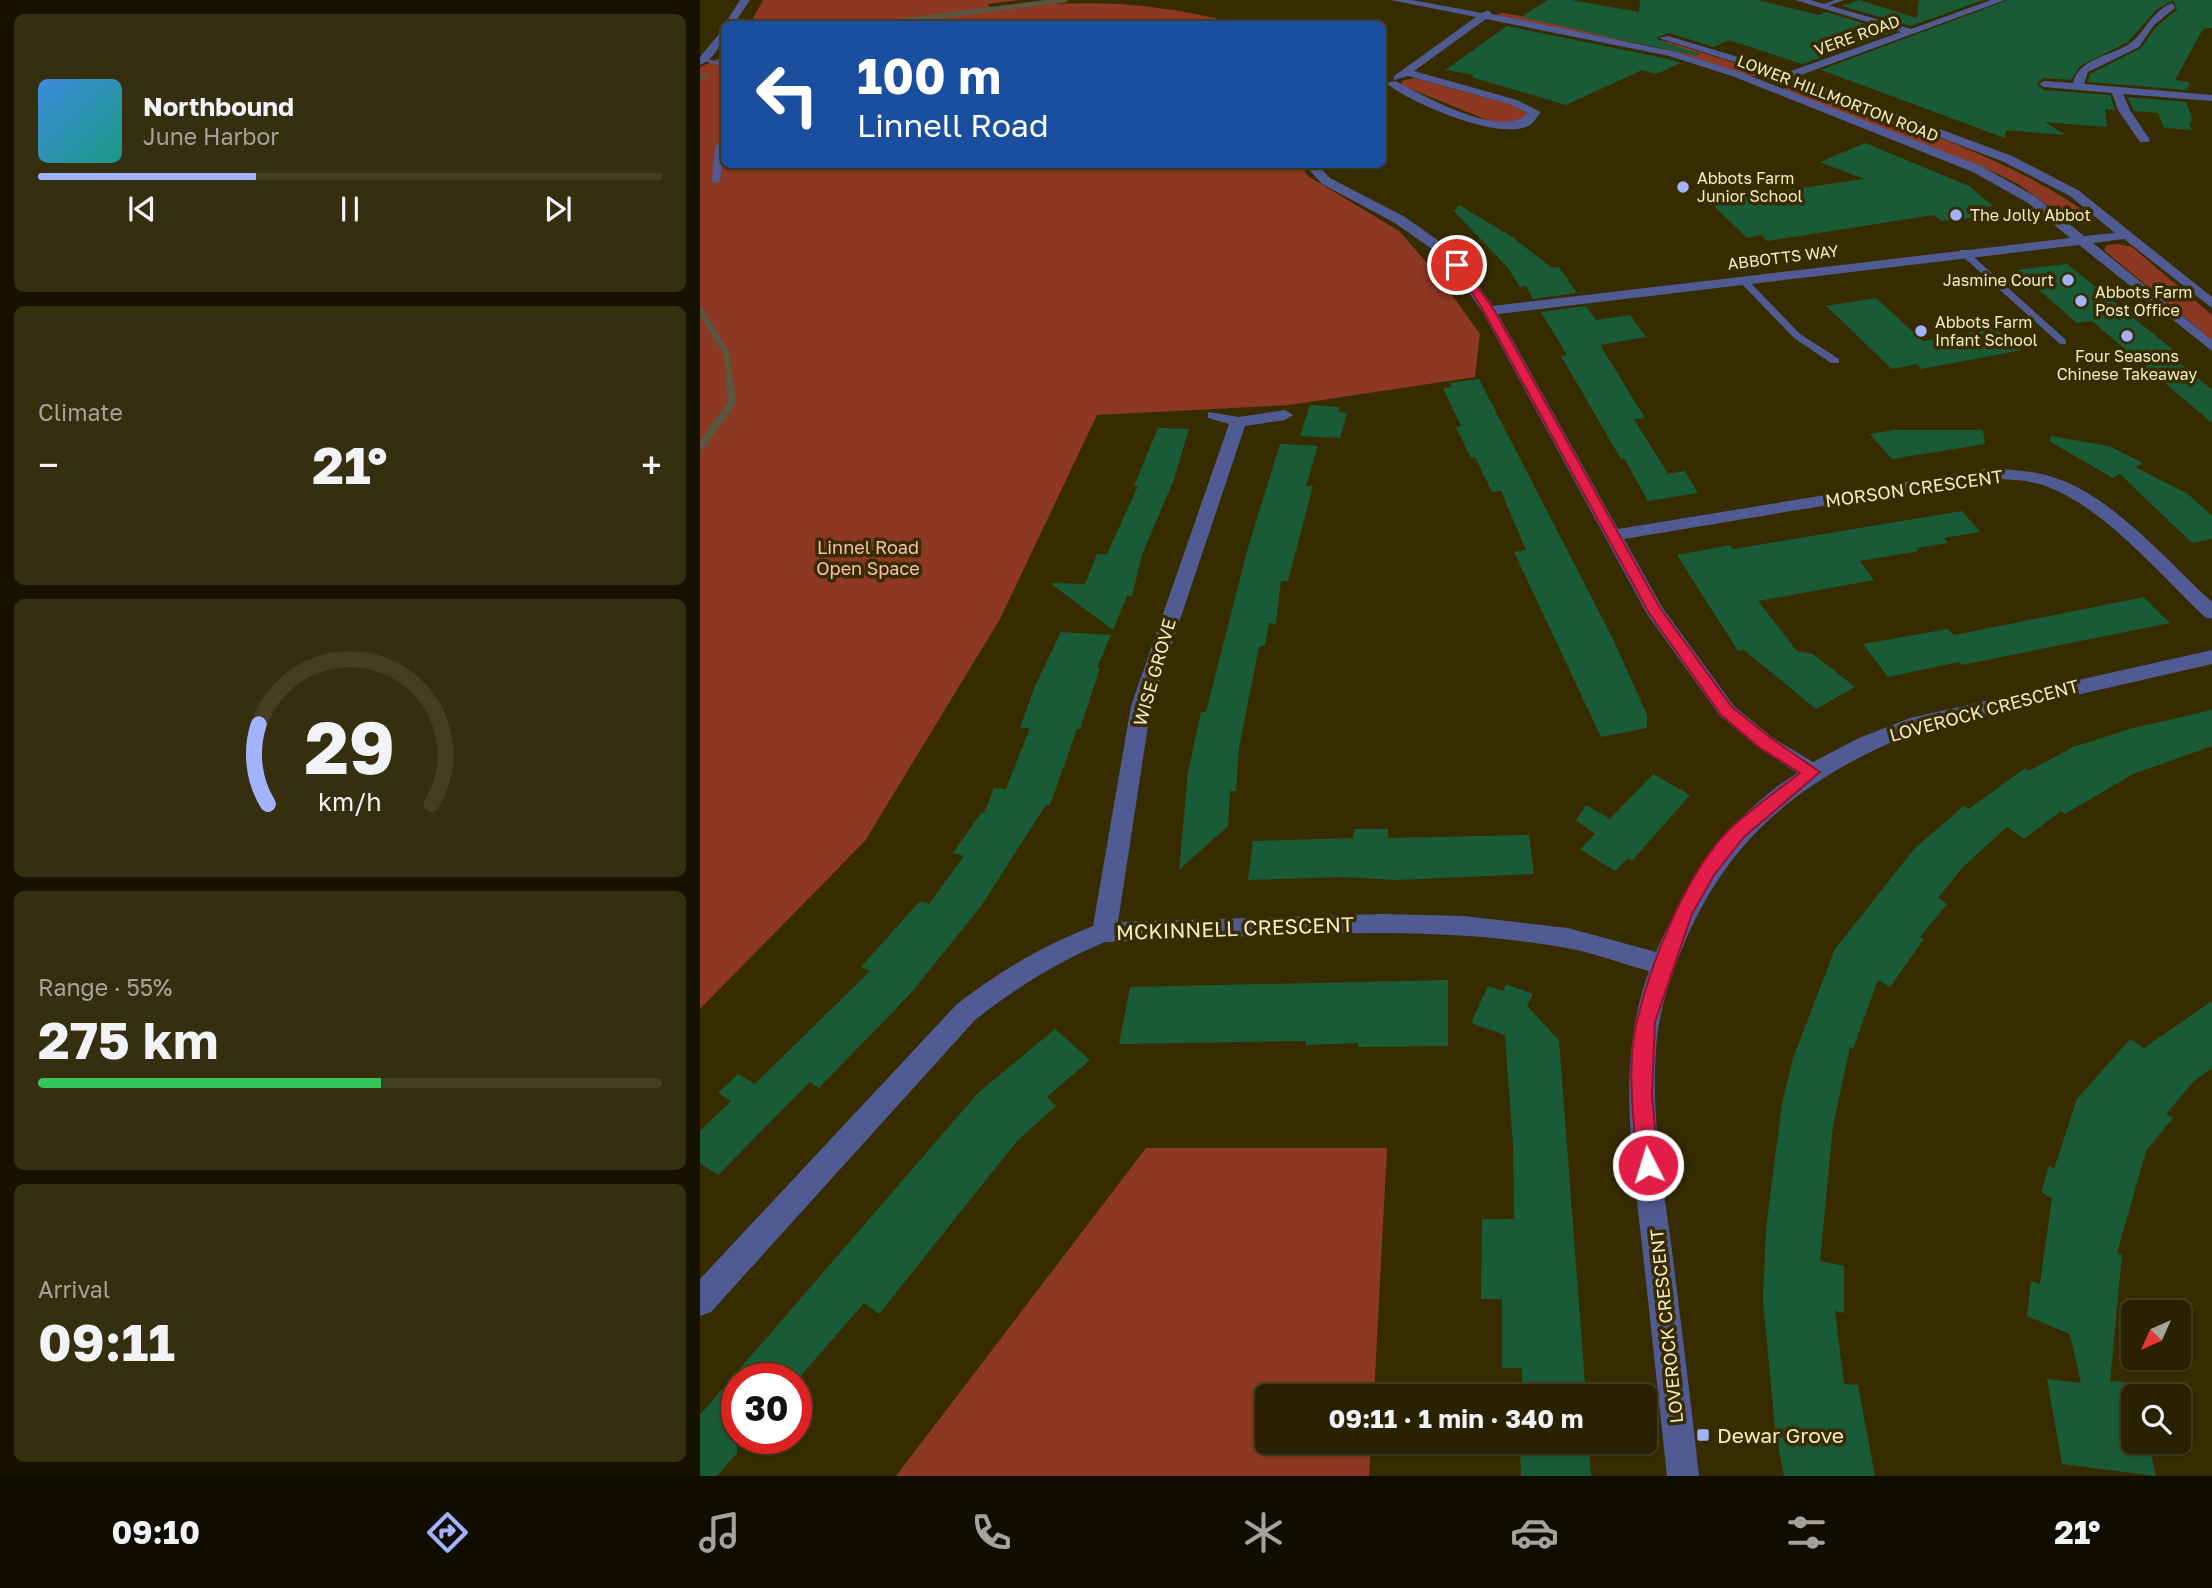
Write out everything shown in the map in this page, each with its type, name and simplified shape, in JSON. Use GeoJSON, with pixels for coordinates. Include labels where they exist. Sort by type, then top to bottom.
{"type":"FeatureCollection","features":[{"type":"Feature","properties":{"kind":"street"},"geometry":{"type":"LineString","coordinates":[[731,21],[745,0]]}},
{"type":"Feature","properties":{"kind":"street","name":"LOWER HILLMORTON ROAD"},"geometry":{"type":"LineString","coordinates":[[1396,0],[1672,54],[1764,85],[1996,177],[2083,240],[2212,347]]}},
{"type":"Feature","properties":{"kind":"street"},"geometry":{"type":"LineString","coordinates":[[1441,0],[1629,31]]}},
{"type":"Feature","properties":{"kind":"street"},"geometry":{"type":"LineString","coordinates":[[1800,0],[1912,32]]}},
{"type":"Feature","properties":{"kind":"street","name":"VERE ROAD"},"geometry":{"type":"LineString","coordinates":[[1764,85],[2000,0]]}},
{"type":"Feature","properties":{"kind":"street"},"geometry":{"type":"LineString","coordinates":[[2078,86],[2084,70],[2136,46],[2150,23],[2169,7],[2149,5]]}},
{"type":"Feature","properties":{"kind":"street"},"geometry":{"type":"LineString","coordinates":[[1387,86],[1495,8]]}},
{"type":"Feature","properties":{"kind":"street"},"geometry":{"type":"LineString","coordinates":[[702,60],[721,35]]}},
{"type":"Feature","properties":{"kind":"street","name":"LOWER HILLMORTON ROAD"},"geometry":{"type":"LineString","coordinates":[[1654,36],[1723,54],[1789,76],[2008,159],[2074,193],[2212,304]]}},
{"type":"Feature","properties":{"kind":"street"},"geometry":{"type":"LineString","coordinates":[[1387,86],[1496,127],[1517,126],[1529,121],[1535,112],[1513,102],[1406,72]]}},
{"type":"Feature","properties":{"kind":"street"},"geometry":{"type":"LineString","coordinates":[[2044,84],[2212,99]]}},
{"type":"Feature","properties":{"kind":"street"},"geometry":{"type":"LineString","coordinates":[[2117,91],[2124,110],[2144,140]]}},
{"type":"Feature","properties":{"kind":"street"},"geometry":{"type":"LineString","coordinates":[[1314,168],[1326,181],[1400,220],[1448,254],[1489,310],[1654,610],[1727,711],[1766,743],[1812,772]]}},
{"type":"Feature","properties":{"kind":"street","name":"ABBOTTS WAY"},"geometry":{"type":"LineString","coordinates":[[1489,310],[2128,235]]}},
{"type":"Feature","properties":{"kind":"street"},"geometry":{"type":"LineString","coordinates":[[1214,415],[1238,422],[1285,415]]}},
{"type":"Feature","properties":{"kind":"street","name":"WISE GROVE"},"geometry":{"type":"LineString","coordinates":[[1104,932],[1141,706],[1188,561],[1238,422]]}},
{"type":"Feature","properties":{"kind":"street","name":"MORSON CRESCENT"},"geometry":{"type":"LineString","coordinates":[[1612,535],[1984,474],[2029,476],[2053,482],[2091,501],[2212,613]]}},
{"type":"Feature","properties":{"kind":"street","name":"LOVEROCK CRESCENT"},"geometry":{"type":"LineString","coordinates":[[1683,1476],[1642,1094],[1646,1022],[1684,912],[1708,870],[1738,832],[1812,772],[1861,744],[1910,726],[2212,657]]}},
{"type":"Feature","properties":{"kind":"street","name":"MCKINNELL CRESCENT"},"geometry":{"type":"LineString","coordinates":[[700,1301],[966,1012],[1005,982],[1056,951],[1104,932],[1381,924],[1464,926],[1568,937],[1664,965]]}},
{"type":"Feature","properties":{"kind":"lane"},"geometry":{"type":"LineString","coordinates":[[1822,6],[1841,0]]}},
{"type":"Feature","properties":{"kind":"lane"},"geometry":{"type":"LineString","coordinates":[[702,60],[721,64]]}},
{"type":"Feature","properties":{"kind":"lane"},"geometry":{"type":"LineString","coordinates":[[716,181],[721,146]]}},
{"type":"Feature","properties":{"kind":"lane"},"geometry":{"type":"LineString","coordinates":[[1957,253],[2063,342]]}},
{"type":"Feature","properties":{"kind":"lane"},"geometry":{"type":"LineString","coordinates":[[1742,279],[1797,336],[1835,361]]}},
{"type":"Feature","properties":{"kind":"green space"},"geometry":{"type":"Polygon","coordinates":[[[763,0],[1020,0],[988,4],[990,8],[1086,3],[1145,6],[1227,21],[752,21],[763,0]]]}},
{"type":"Feature","properties":{"kind":"green space"},"geometry":{"type":"Polygon","coordinates":[[[1498,14],[1669,42],[1763,72],[1767,78],[1751,76],[1658,47],[1500,17],[1498,14]]]}},
{"type":"Feature","properties":{"kind":"green space","name":"Linnel Road Open Space"},"geometry":{"type":"Polygon","coordinates":[[[721,57],[721,168],[1303,168],[1308,176],[1399,231],[1437,274],[1480,334],[1475,377],[1289,405],[1097,415],[1000,619],[865,841],[700,1009],[700,67],[721,57]]]}},
{"type":"Feature","properties":{"kind":"green space"},"geometry":{"type":"Polygon","coordinates":[[[1414,78],[1524,108],[1529,114],[1524,120],[1497,124],[1401,85],[1402,81],[1414,78]]]}},
{"type":"Feature","properties":{"kind":"green space"},"geometry":{"type":"Polygon","coordinates":[[[1789,84],[1818,90],[1984,156],[2067,200],[2094,218],[2093,224],[2072,223],[2018,184],[1992,171],[1783,90],[1789,84]]]}},
{"type":"Feature","properties":{"kind":"green space"},"geometry":{"type":"Polygon","coordinates":[[[2107,245],[2132,247],[2212,315],[2212,340],[2104,250],[2107,245]]]}},
{"type":"Feature","properties":{"kind":"green space"},"geometry":{"type":"Polygon","coordinates":[[[1146,1148],[1387,1148],[1375,1384],[1255,1384],[1255,1454],[1370,1454],[1369,1476],[896,1476],[1146,1148]]]}},
{"type":"Feature","properties":{"kind":"building"},"geometry":{"type":"Polygon","coordinates":[[[1548,0],[1571,0],[1639,12],[1640,0],[1758,0],[1819,15],[1826,12],[1893,32],[1802,64],[1729,40],[1714,47],[1669,33],[1657,37],[1658,40],[1700,54],[1696,56],[1521,17],[1548,0]]]}},
{"type":"Feature","properties":{"kind":"building"},"geometry":{"type":"Polygon","coordinates":[[[1859,0],[1917,18],[1919,0],[1983,0],[1911,26],[1842,6],[1859,0]]]}},
{"type":"Feature","properties":{"kind":"building"},"geometry":{"type":"Polygon","coordinates":[[[2008,0],[2173,0],[2156,10],[2128,42],[2080,66],[2071,80],[2044,78],[2038,82],[2037,85],[2044,90],[2110,95],[2115,110],[2105,109],[2107,127],[2045,122],[2066,135],[2006,130],[2005,138],[1821,70],[2008,0]]]}},
{"type":"Feature","properties":{"kind":"building"},"geometry":{"type":"Polygon","coordinates":[[[2173,0],[2212,0],[2212,28],[2203,29],[2175,80],[2189,82],[2188,90],[2088,82],[2090,74],[2141,48],[2156,27],[2177,10],[2173,0]]]}},
{"type":"Feature","properties":{"kind":"building"},"geometry":{"type":"Polygon","coordinates":[[[1507,26],[1681,63],[1656,74],[1642,70],[1566,105],[1471,77],[1474,75],[1445,70],[1507,26]]]}},
{"type":"Feature","properties":{"kind":"building"},"geometry":{"type":"Polygon","coordinates":[[[2127,97],[2186,102],[2193,120],[2189,124],[2192,130],[2164,128],[2158,113],[2134,111],[2127,97]]]}},
{"type":"Feature","properties":{"kind":"building"},"geometry":{"type":"Polygon","coordinates":[[[1865,143],[1969,186],[1993,206],[1969,209],[1979,217],[1941,221],[1934,215],[1767,241],[1761,235],[1747,238],[1709,201],[1864,179],[1820,162],[1865,143]]]}},
{"type":"Feature","properties":{"kind":"building"},"geometry":{"type":"Polygon","coordinates":[[[1459,205],[1512,237],[1552,268],[1559,267],[1577,293],[1533,299],[1526,286],[1520,287],[1508,268],[1454,211],[1459,205]]]}},
{"type":"Feature","properties":{"kind":"building"},"geometry":{"type":"Polygon","coordinates":[[[2067,264],[2177,353],[2169,354],[2212,390],[2212,423],[2092,321],[2077,323],[2016,270],[2067,264]]]}},
{"type":"Feature","properties":{"kind":"building"},"geometry":{"type":"Polygon","coordinates":[[[1876,298],[1923,341],[1995,328],[2022,350],[1921,369],[1917,364],[1892,369],[1826,306],[1876,298]]]}},
{"type":"Feature","properties":{"kind":"building"},"geometry":{"type":"Polygon","coordinates":[[[1586,306],[1596,320],[1630,315],[1646,337],[1600,345],[1645,418],[1634,419],[1668,474],[1685,471],[1698,493],[1648,501],[1624,458],[1621,459],[1561,356],[1567,355],[1541,312],[1586,306]]]}},
{"type":"Feature","properties":{"kind":"building"},"geometry":{"type":"Polygon","coordinates":[[[1479,379],[1613,639],[1647,715],[1647,728],[1601,737],[1514,552],[1526,550],[1501,491],[1492,492],[1456,427],[1461,426],[1443,388],[1452,387],[1450,383],[1479,379]]]}},
{"type":"Feature","properties":{"kind":"building"},"geometry":{"type":"Polygon","coordinates":[[[1310,405],[1340,407],[1338,412],[1347,413],[1340,438],[1300,436],[1310,405]]]}},
{"type":"Feature","properties":{"kind":"building"},"geometry":{"type":"Polygon","coordinates":[[[1158,428],[1189,429],[1174,479],[1142,555],[1132,596],[1127,596],[1113,630],[1050,583],[1085,584],[1097,554],[1107,554],[1138,486],[1134,486],[1158,428]]]}},
{"type":"Feature","properties":{"kind":"building"},"geometry":{"type":"Polygon","coordinates":[[[1894,430],[1983,430],[1985,444],[1892,459],[1870,434],[1894,430]]]}},
{"type":"Feature","properties":{"kind":"building"},"geometry":{"type":"Polygon","coordinates":[[[2051,436],[2109,446],[2143,463],[2135,467],[2188,494],[2212,516],[2212,539],[2192,543],[2120,474],[2113,478],[2049,441],[2051,436]]]}},
{"type":"Feature","properties":{"kind":"building"},"geometry":{"type":"Polygon","coordinates":[[[1280,444],[1318,446],[1306,486],[1313,486],[1288,581],[1281,581],[1276,624],[1269,623],[1265,645],[1259,647],[1239,748],[1236,791],[1230,791],[1228,826],[1179,870],[1188,772],[1201,712],[1206,712],[1247,551],[1280,444]]]}},
{"type":"Feature","properties":{"kind":"building"},"geometry":{"type":"Polygon","coordinates":[[[1962,511],[1980,532],[1944,538],[1948,543],[1917,548],[1919,551],[1860,561],[1874,580],[1758,601],[1797,651],[1813,654],[1855,687],[1816,709],[1744,650],[1738,651],[1677,555],[1730,545],[1733,549],[1962,511]]]}},
{"type":"Feature","properties":{"kind":"building"},"geometry":{"type":"Polygon","coordinates":[[[2144,597],[2170,623],[1962,665],[1959,662],[1888,677],[1863,644],[1948,629],[1954,635],[2144,597]]]}},
{"type":"Feature","properties":{"kind":"building"},"geometry":{"type":"Polygon","coordinates":[[[1061,632],[1111,635],[1097,668],[1100,668],[1080,729],[1077,729],[1050,805],[1046,805],[981,906],[911,993],[819,1088],[810,1082],[718,1175],[700,1163],[700,1131],[731,1101],[718,1093],[738,1074],[755,1084],[870,971],[861,967],[920,901],[929,904],[964,856],[953,853],[981,813],[984,813],[994,788],[1006,789],[1030,728],[1020,728],[1035,686],[1061,632]]]}},
{"type":"Feature","properties":{"kind":"building"},"geometry":{"type":"Polygon","coordinates":[[[2212,710],[2212,746],[2133,774],[2065,814],[2061,811],[2024,839],[2007,827],[1962,868],[1938,898],[1947,904],[1920,937],[1924,939],[1890,987],[1878,980],[1853,1049],[1850,1047],[1833,1126],[1820,1261],[1844,1266],[1844,1313],[1835,1311],[1844,1384],[1858,1385],[1875,1476],[1784,1476],[1775,1429],[1763,1300],[1766,1229],[1782,1104],[1793,1058],[1835,949],[1915,848],[1964,806],[1969,809],[2025,768],[2029,771],[2073,747],[2133,728],[2212,710]]]}},
{"type":"Feature","properties":{"kind":"building"},"geometry":{"type":"Polygon","coordinates":[[[1653,774],[1690,795],[1632,861],[1628,858],[1615,871],[1580,849],[1595,834],[1576,820],[1586,805],[1610,819],[1653,774]]]}},
{"type":"Feature","properties":{"kind":"building"},"geometry":{"type":"Polygon","coordinates":[[[1354,829],[1388,829],[1388,838],[1529,835],[1534,874],[1397,880],[1344,877],[1248,880],[1253,841],[1353,838],[1354,829]]]}},
{"type":"Feature","properties":{"kind":"building"},"geometry":{"type":"Polygon","coordinates":[[[1448,980],[1448,1046],[1358,1047],[1358,1043],[1306,1045],[1306,1041],[1119,1044],[1130,987],[1448,980]]]}},
{"type":"Feature","properties":{"kind":"building"},"geometry":{"type":"Polygon","coordinates":[[[1506,984],[1533,994],[1527,1006],[1559,1040],[1585,1384],[1522,1384],[1522,1368],[1502,1368],[1502,1299],[1481,1299],[1482,1219],[1514,1219],[1513,1146],[1505,1035],[1471,1023],[1488,986],[1503,991],[1506,984]]]}},
{"type":"Feature","properties":{"kind":"building"},"geometry":{"type":"Polygon","coordinates":[[[2212,1001],[2212,1068],[2193,1082],[2166,1114],[2173,1118],[2146,1151],[2117,1253],[2122,1255],[2110,1381],[2133,1384],[2121,1384],[2121,1454],[2151,1454],[2156,1476],[2062,1464],[2047,1379],[2081,1383],[2070,1334],[2027,1316],[2031,1281],[2040,1284],[2052,1198],[2041,1192],[2049,1166],[2054,1169],[2077,1099],[2130,1039],[2144,1048],[2212,1001]]]}},
{"type":"Feature","properties":{"kind":"building"},"geometry":{"type":"Polygon","coordinates":[[[1055,1029],[1090,1060],[1047,1097],[1056,1106],[1017,1141],[879,1314],[864,1303],[812,1363],[745,1363],[978,1093],[1055,1029]]]}},
{"type":"Feature","properties":{"kind":"building"},"geometry":{"type":"Polygon","coordinates":[[[721,1391],[721,1454],[736,1454],[717,1476],[700,1476],[700,1415],[721,1391]]]}},
{"type":"Feature","properties":{"kind":"building"},"geometry":{"type":"Polygon","coordinates":[[[1520,1454],[1590,1454],[1591,1476],[1521,1476],[1520,1454]]]}},
{"type":"Feature","properties":{"kind":"waterway"},"geometry":{"type":"LineString","coordinates":[[900,21],[1065,0]]}},
{"type":"Feature","properties":{"kind":"waterway"},"geometry":{"type":"LineString","coordinates":[[700,78],[704,76]]}},
{"type":"Feature","properties":{"kind":"waterway"},"geometry":{"type":"LineString","coordinates":[[700,310],[727,354],[730,386]]}},
{"type":"Feature","properties":{"kind":"waterway"},"geometry":{"type":"LineString","coordinates":[[700,447],[732,403],[730,384]]}},
{"type":"Feature","properties":{"kind":"place","name":"Abbots Farm Junior School"},"geometry":{"type":"Point","coordinates":[1683,187]}},
{"type":"Feature","properties":{"kind":"place","name":"The Jolly Abbot"},"geometry":{"type":"Point","coordinates":[1956,215]}},
{"type":"Feature","properties":{"kind":"place","name":"Jasmine Court"},"geometry":{"type":"Point","coordinates":[2068,280]}},
{"type":"Feature","properties":{"kind":"place","name":"Abbots Farm Post Office"},"geometry":{"type":"Point","coordinates":[2081,301]}},
{"type":"Feature","properties":{"kind":"place","name":"Abbots Farm Infant School"},"geometry":{"type":"Point","coordinates":[1921,331]}},
{"type":"Feature","properties":{"kind":"place","name":"Four Seasons Chinese Takeaway"},"geometry":{"type":"Point","coordinates":[2127,336]}},
{"type":"Feature","properties":{"kind":"place","name":"Dewar Grove"},"geometry":{"type":"Point","coordinates":[1703,1435]}},
{"type":"Feature","properties":{"kind":"route"},"geometry":{"type":"LineString","coordinates":[[1457,265],[1489,310],[1654,610],[1727,711],[1766,743],[1812,772],[1738,832],[1708,870],[1684,912],[1646,1022],[1642,1094],[1648,1165]]}}]}
